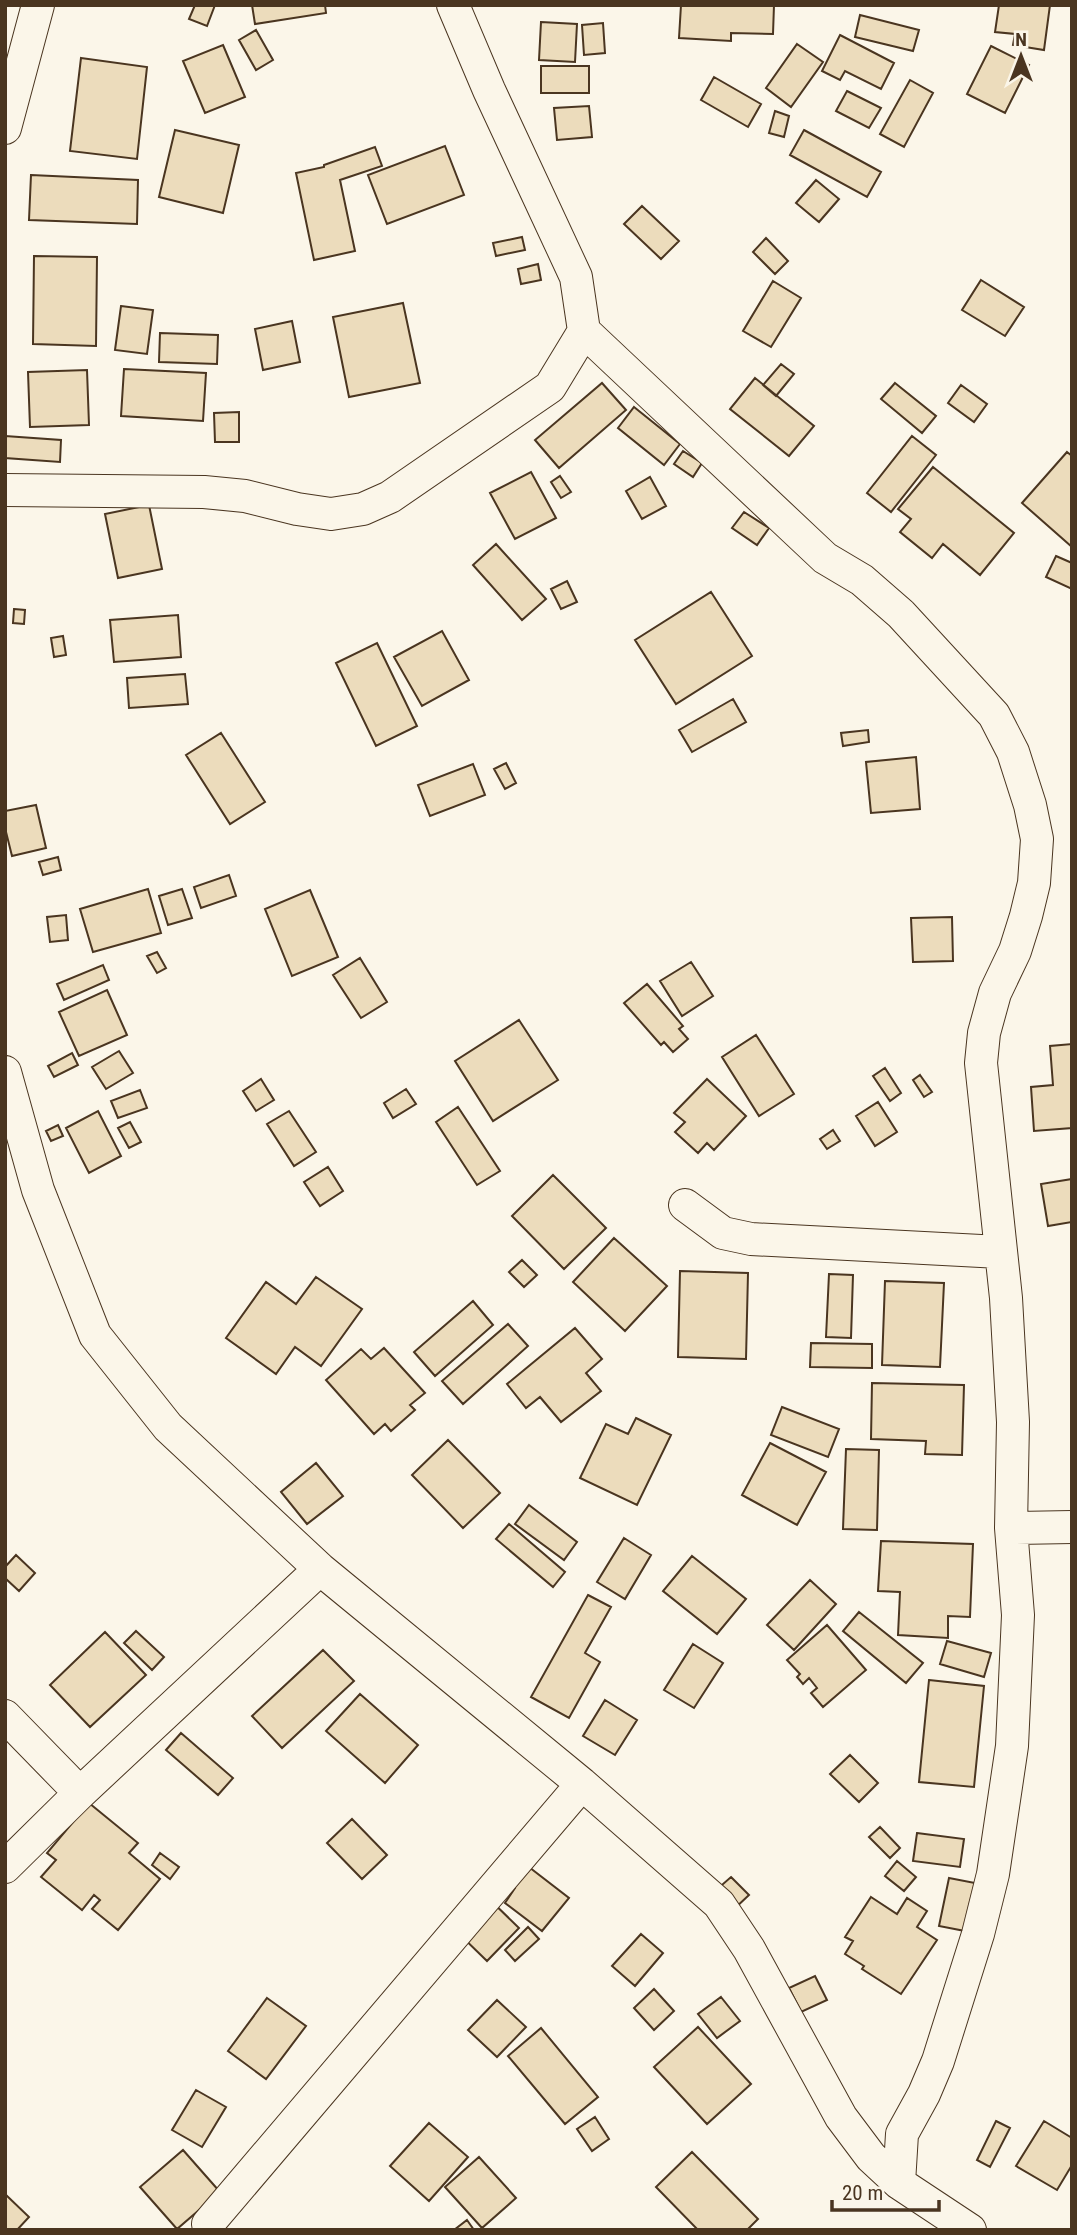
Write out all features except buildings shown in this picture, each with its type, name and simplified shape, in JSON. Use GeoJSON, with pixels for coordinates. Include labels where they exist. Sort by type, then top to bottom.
{"type":"FeatureCollection","features":[{"type":"Feature","properties":{"kind":"street"},"geometry":{"type":"LineString","coordinates":[[5,128],[38,5]]}},
{"type":"Feature","properties":{"kind":"street"},"geometry":{"type":"LineString","coordinates":[[453,5],[489,90],[576,277],[584,331],[825,558],[862,580],[901,614],[994,715],[1013,752],[1030,804],[1037,839],[1034,883],[1015,951],[995,993],[984,1033],[981,1063],[1006,1298],[1013,1422],[1011,1528],[1018,1615],[1012,1746],[995,1862],[978,1934],[938,2062],[902,2134],[899,2183]]}},
{"type":"Feature","properties":{"kind":"street"},"geometry":{"type":"LineString","coordinates":[[5,490],[204,492],[244,496],[331,514],[363,509],[390,497],[550,387],[584,331]]}},
{"type":"Feature","properties":{"kind":"street"},"geometry":{"type":"LineString","coordinates":[[5,1072],[38,1190],[95,1335],[168,1427],[320,1569],[582,1784],[719,1904],[749,1949],[841,2117],[871,2157],[899,2183],[970,2230]]}},
{"type":"Feature","properties":{"kind":"street"},"geometry":{"type":"LineString","coordinates":[[685,1205],[723,1233],[751,1239],[1000,1252]]}},
{"type":"Feature","properties":{"kind":"street"},"geometry":{"type":"LineString","coordinates":[[1011,1528],[1072,1527]]}},
{"type":"Feature","properties":{"kind":"street"},"geometry":{"type":"LineString","coordinates":[[5,1867],[80,1793],[320,1569]]}},
{"type":"Feature","properties":{"kind":"street"},"geometry":{"type":"LineString","coordinates":[[5,1716],[80,1793]]}},
{"type":"Feature","properties":{"kind":"street"},"geometry":{"type":"LineString","coordinates":[[208,2224],[582,1784]]}}]}
